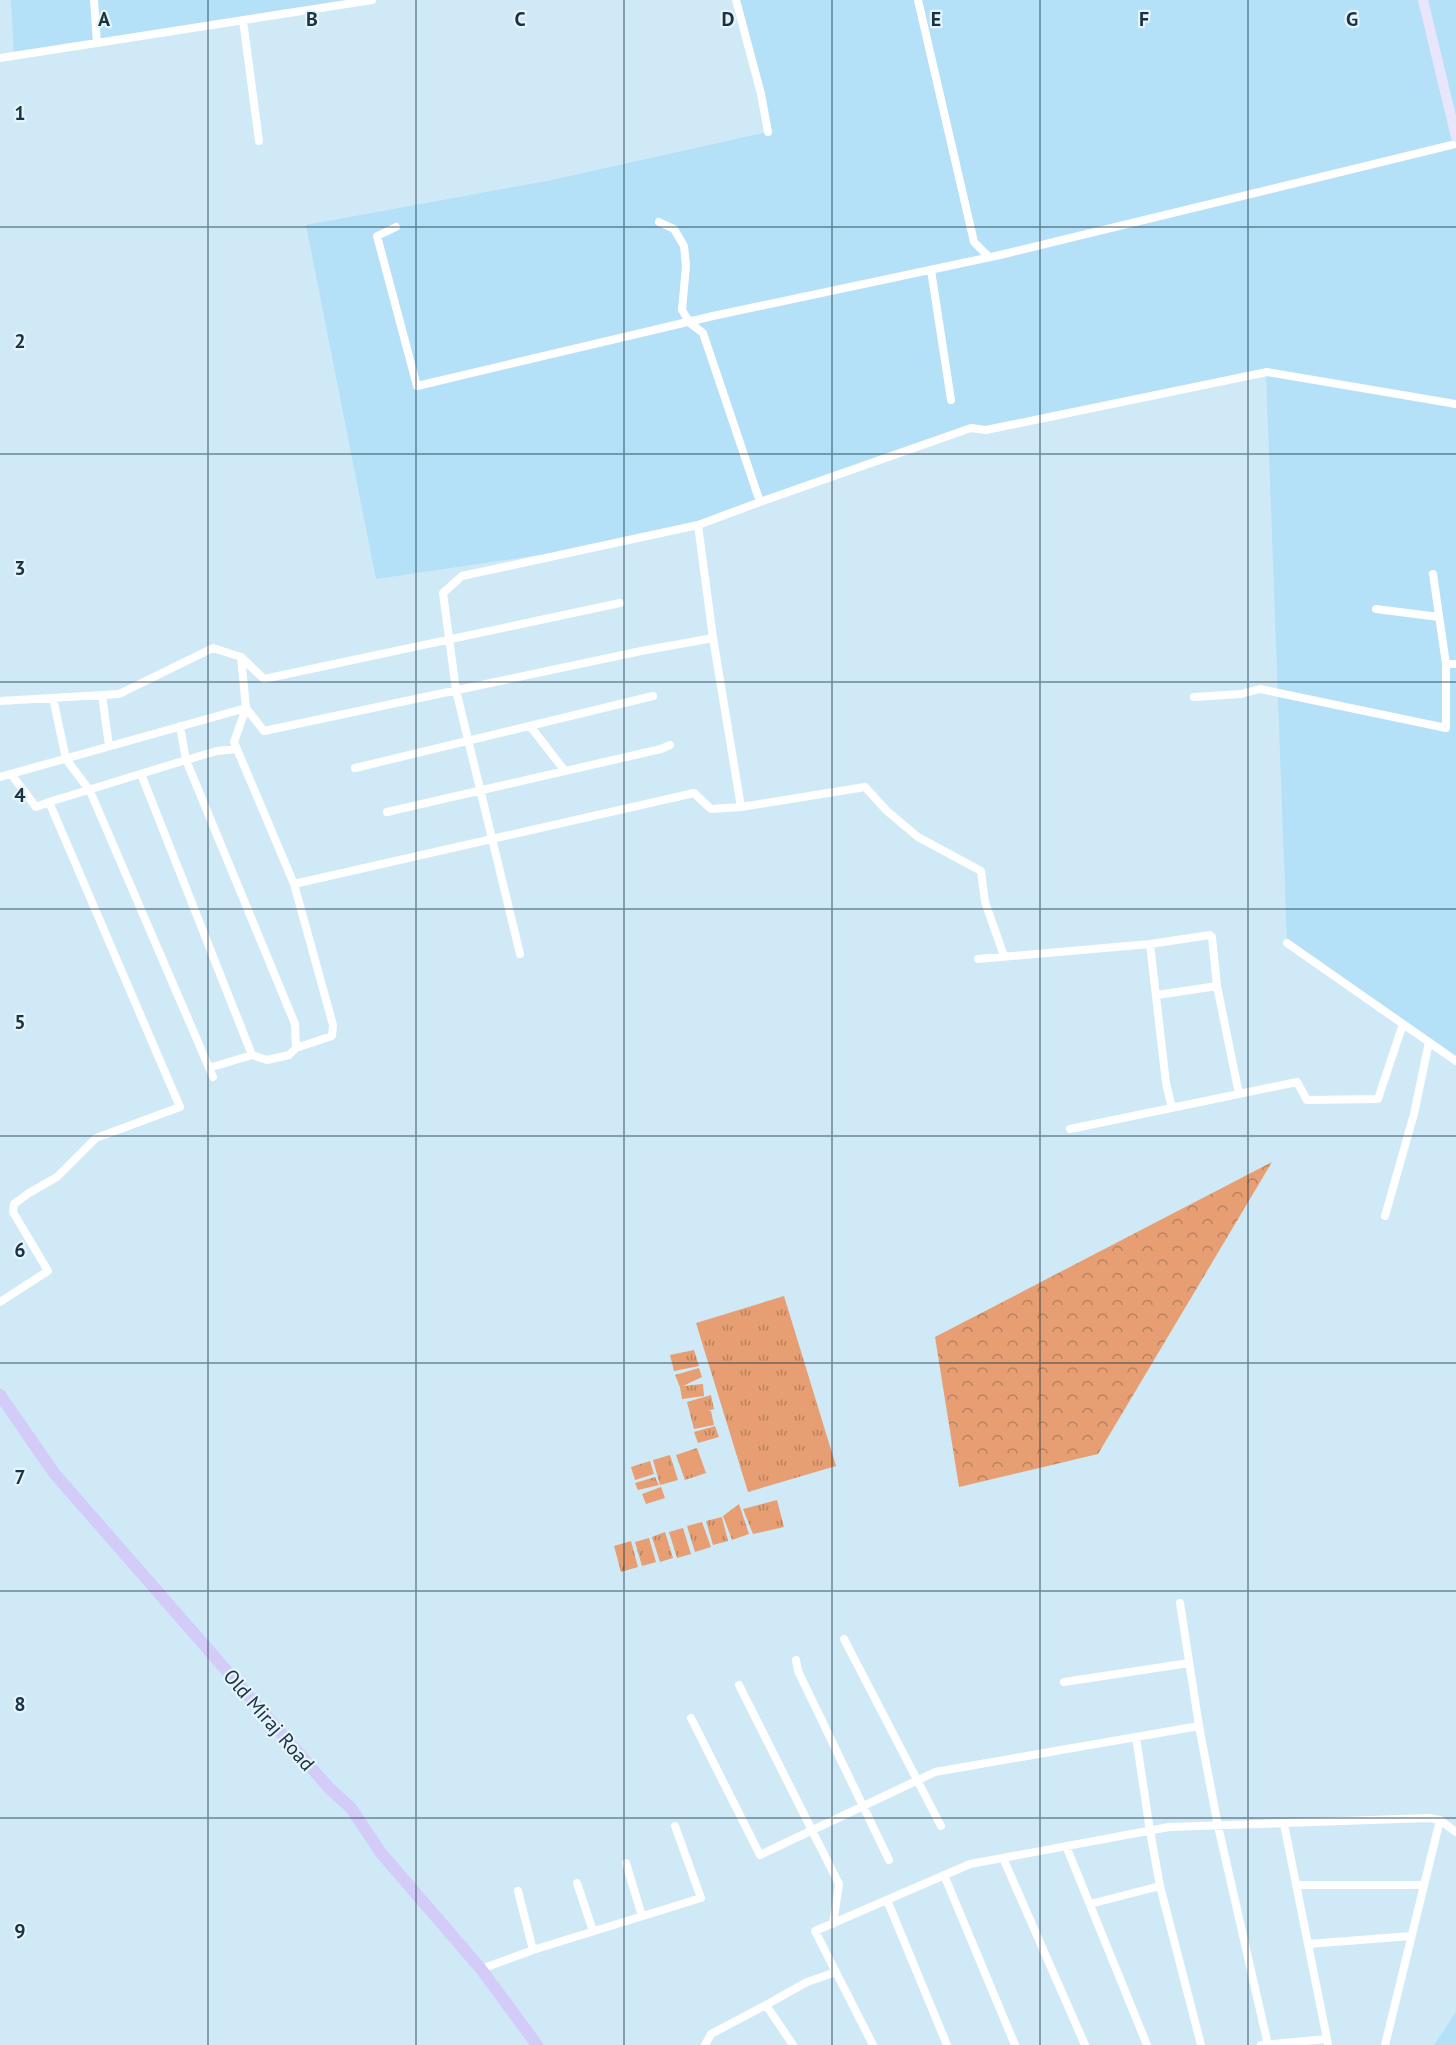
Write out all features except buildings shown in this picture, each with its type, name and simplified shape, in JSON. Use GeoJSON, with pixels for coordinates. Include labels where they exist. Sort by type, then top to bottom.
{"type":"FeatureCollection","features":[{"type":"Feature","properties":{"kind":"main road"},"geometry":{"type":"LineString","coordinates":[[1423,0],[1456,137]]}},
{"type":"Feature","properties":{"kind":"main road","name":"Old Miraj Road"},"geometry":{"type":"LineString","coordinates":[[0,1395],[54,1473],[329,1788],[351,1808],[381,1853],[481,1969],[537,2045]]}},
{"type":"Feature","properties":{"kind":"street"},"geometry":{"type":"LineString","coordinates":[[94,0],[97,43]]}},
{"type":"Feature","properties":{"kind":"street"},"geometry":{"type":"LineString","coordinates":[[0,58],[372,0]]}},
{"type":"Feature","properties":{"kind":"street"},"geometry":{"type":"LineString","coordinates":[[736,0],[761,94],[768,132]]}},
{"type":"Feature","properties":{"kind":"street"},"geometry":{"type":"LineString","coordinates":[[918,0],[974,242],[989,257]]}},
{"type":"Feature","properties":{"kind":"street"},"geometry":{"type":"LineString","coordinates":[[243,20],[259,141]]}},
{"type":"Feature","properties":{"kind":"street"},"geometry":{"type":"LineString","coordinates":[[396,227],[377,236],[417,386],[713,316],[989,257],[1456,144]]}},
{"type":"Feature","properties":{"kind":"street"},"geometry":{"type":"LineString","coordinates":[[659,222],[674,230],[684,246],[686,266],[682,310],[690,323],[703,333],[760,502]]}},
{"type":"Feature","properties":{"kind":"street"},"geometry":{"type":"LineString","coordinates":[[931,270],[951,400]]}},
{"type":"Feature","properties":{"kind":"street"},"geometry":{"type":"LineString","coordinates":[[520,954],[456,690],[443,593],[462,576],[698,525],[971,428],[986,430],[1267,372],[1456,404]]}},
{"type":"Feature","properties":{"kind":"street"},"geometry":{"type":"LineString","coordinates":[[698,525],[713,638],[741,807]]}},
{"type":"Feature","properties":{"kind":"street"},"geometry":{"type":"LineString","coordinates":[[1194,697],[1241,694],[1260,689],[1446,728],[1446,664],[1433,574]]}},
{"type":"Feature","properties":{"kind":"street"},"geometry":{"type":"LineString","coordinates":[[0,701],[119,694],[213,648],[241,657],[264,679],[620,603]]}},
{"type":"Feature","properties":{"kind":"street"},"geometry":{"type":"LineString","coordinates":[[1376,609],[1439,617]]}},
{"type":"Feature","properties":{"kind":"street"},"geometry":{"type":"LineString","coordinates":[[246,708],[264,731],[641,651],[713,638]]}},
{"type":"Feature","properties":{"kind":"street"},"geometry":{"type":"LineString","coordinates":[[209,1068],[252,1055],[267,1060],[289,1055],[296,1048],[332,1036],[333,1025],[294,884],[234,742],[246,708],[241,657]]}},
{"type":"Feature","properties":{"kind":"street"},"geometry":{"type":"LineString","coordinates":[[1446,664],[1456,664]]}},
{"type":"Feature","properties":{"kind":"street"},"geometry":{"type":"LineString","coordinates":[[102,695],[109,746]]}},
{"type":"Feature","properties":{"kind":"street"},"geometry":{"type":"LineString","coordinates":[[355,768],[653,696]]}},
{"type":"Feature","properties":{"kind":"street"},"geometry":{"type":"LineString","coordinates":[[53,698],[66,759],[90,790],[213,1077]]}},
{"type":"Feature","properties":{"kind":"street"},"geometry":{"type":"LineString","coordinates":[[0,777],[246,708]]}},
{"type":"Feature","properties":{"kind":"street"},"geometry":{"type":"LineString","coordinates":[[180,726],[186,760],[295,1024],[296,1048]]}},
{"type":"Feature","properties":{"kind":"street"},"geometry":{"type":"LineString","coordinates":[[530,726],[565,771]]}},
{"type":"Feature","properties":{"kind":"street"},"geometry":{"type":"LineString","coordinates":[[387,812],[670,745]]}},
{"type":"Feature","properties":{"kind":"street"},"geometry":{"type":"LineString","coordinates":[[11,774],[36,807],[217,751],[237,749]]}},
{"type":"Feature","properties":{"kind":"street"},"geometry":{"type":"LineString","coordinates":[[141,774],[252,1055]]}},
{"type":"Feature","properties":{"kind":"street"},"geometry":{"type":"LineString","coordinates":[[294,884],[694,794],[711,809],[741,807],[865,787],[887,811],[918,837],[981,871],[985,902],[1004,956]]}},
{"type":"Feature","properties":{"kind":"street"},"geometry":{"type":"LineString","coordinates":[[0,1302],[48,1271],[13,1212],[14,1204],[28,1193],[57,1177],[96,1138],[180,1107],[49,802]]}},
{"type":"Feature","properties":{"kind":"street"},"geometry":{"type":"LineString","coordinates":[[978,959],[1150,944],[1210,935],[1217,986],[1239,1094]]}},
{"type":"Feature","properties":{"kind":"street"},"geometry":{"type":"LineString","coordinates":[[1287,943],[1456,1061]]}},
{"type":"Feature","properties":{"kind":"street"},"geometry":{"type":"LineString","coordinates":[[1150,944],[1166,1083],[1172,1108]]}},
{"type":"Feature","properties":{"kind":"street"},"geometry":{"type":"LineString","coordinates":[[1157,995],[1217,986]]}},
{"type":"Feature","properties":{"kind":"street"},"geometry":{"type":"LineString","coordinates":[[1070,1129],[1298,1082],[1307,1100],[1378,1100],[1403,1024]]}},
{"type":"Feature","properties":{"kind":"street"},"geometry":{"type":"LineString","coordinates":[[1385,1216],[1414,1114],[1429,1042]]}},
{"type":"Feature","properties":{"kind":"street"},"geometry":{"type":"LineString","coordinates":[[1180,1603],[1198,1726],[1218,1826],[1268,2045]]}},
{"type":"Feature","properties":{"kind":"street"},"geometry":{"type":"LineString","coordinates":[[844,1639],[941,1826]]}},
{"type":"Feature","properties":{"kind":"street"},"geometry":{"type":"LineString","coordinates":[[796,1660],[798,1671],[890,1860]]}},
{"type":"Feature","properties":{"kind":"street"},"geometry":{"type":"LineString","coordinates":[[1064,1682],[1189,1663]]}},
{"type":"Feature","properties":{"kind":"street"},"geometry":{"type":"LineString","coordinates":[[739,1685],[839,1884],[833,1924]]}},
{"type":"Feature","properties":{"kind":"street"},"geometry":{"type":"LineString","coordinates":[[690,1718],[760,1855],[935,1772],[1198,1726]]}},
{"type":"Feature","properties":{"kind":"street"},"geometry":{"type":"LineString","coordinates":[[1136,1737],[1161,1886],[1201,2045]]}},
{"type":"Feature","properties":{"kind":"street"},"geometry":{"type":"LineString","coordinates":[[873,2045],[815,1931],[970,1864],[1168,1827],[1429,1818],[1440,1820],[1456,1832]]}},
{"type":"Feature","properties":{"kind":"street"},"geometry":{"type":"LineString","coordinates":[[1385,2045],[1440,1820]]}},
{"type":"Feature","properties":{"kind":"street"},"geometry":{"type":"LineString","coordinates":[[1262,2045],[1328,2042],[1284,1824]]}},
{"type":"Feature","properties":{"kind":"street"},"geometry":{"type":"LineString","coordinates":[[481,1969],[533,1950],[701,1898],[675,1826]]}},
{"type":"Feature","properties":{"kind":"street"},"geometry":{"type":"LineString","coordinates":[[1066,1846],[1147,2045]]}},
{"type":"Feature","properties":{"kind":"street"},"geometry":{"type":"LineString","coordinates":[[1003,1858],[1084,2045]]}},
{"type":"Feature","properties":{"kind":"street"},"geometry":{"type":"LineString","coordinates":[[626,1863],[642,1916]]}},
{"type":"Feature","properties":{"kind":"street"},"geometry":{"type":"LineString","coordinates":[[945,1875],[1015,2045]]}},
{"type":"Feature","properties":{"kind":"street"},"geometry":{"type":"LineString","coordinates":[[577,1883],[593,1931]]}},
{"type":"Feature","properties":{"kind":"street"},"geometry":{"type":"LineString","coordinates":[[1296,1885],[1424,1885]]}},
{"type":"Feature","properties":{"kind":"street"},"geometry":{"type":"LineString","coordinates":[[1090,1904],[1161,1886]]}},
{"type":"Feature","properties":{"kind":"street"},"geometry":{"type":"LineString","coordinates":[[518,1891],[533,1950]]}},
{"type":"Feature","properties":{"kind":"street"},"geometry":{"type":"LineString","coordinates":[[887,1900],[947,2045]]}},
{"type":"Feature","properties":{"kind":"street"},"geometry":{"type":"LineString","coordinates":[[1308,1944],[1411,1936]]}},
{"type":"Feature","properties":{"kind":"street"},"geometry":{"type":"LineString","coordinates":[[705,2045],[711,2034],[807,1982],[836,1972]]}},
{"type":"Feature","properties":{"kind":"street"},"geometry":{"type":"LineString","coordinates":[[766,2005],[793,2045]]}},
{"type":"Feature","properties":{"kind":"shaded area"},"geometry":{"type":"Polygon","coordinates":[[[11,0],[372,0],[14,56],[11,0]]]}},
{"type":"Feature","properties":{"kind":"shaded area"},"geometry":{"type":"Polygon","coordinates":[[[736,0],[1456,0],[1456,1061],[1287,943],[1266,372],[986,430],[971,428],[760,502],[633,541],[376,579],[306,225],[547,181],[767,132],[736,0]]]}},
{"type":"Feature","properties":{"kind":"shaded area"},"geometry":{"type":"Polygon","coordinates":[[[1456,2012],[1456,2045],[1434,2045],[1456,2012]]]}},
{"type":"Feature","properties":{"kind":"green space"},"geometry":{"type":"Polygon","coordinates":[[[1272,1162],[1098,1454],[959,1487],[935,1337],[1272,1162]]]}},
{"type":"Feature","properties":{"kind":"green space"},"geometry":{"type":"Polygon","coordinates":[[[784,1296],[836,1466],[748,1492],[696,1323],[784,1296]]]}},
{"type":"Feature","properties":{"kind":"green space"},"geometry":{"type":"Polygon","coordinates":[[[694,1350],[699,1366],[674,1371],[670,1355],[694,1350]]]}},
{"type":"Feature","properties":{"kind":"green space"},"geometry":{"type":"Polygon","coordinates":[[[699,1368],[702,1377],[683,1386],[703,1384],[704,1396],[682,1399],[675,1375],[699,1368]]]}},
{"type":"Feature","properties":{"kind":"green space"},"geometry":{"type":"Polygon","coordinates":[[[711,1395],[714,1409],[708,1411],[711,1411],[714,1425],[694,1429],[687,1402],[711,1395]]]}},
{"type":"Feature","properties":{"kind":"green space"},"geometry":{"type":"Polygon","coordinates":[[[715,1426],[719,1437],[698,1443],[694,1432],[715,1426]]]}},
{"type":"Feature","properties":{"kind":"green space"},"geometry":{"type":"Polygon","coordinates":[[[697,1448],[706,1473],[685,1480],[676,1455],[697,1448]]]}},
{"type":"Feature","properties":{"kind":"green space"},"geometry":{"type":"Polygon","coordinates":[[[670,1455],[678,1480],[660,1485],[653,1460],[670,1455]]]}},
{"type":"Feature","properties":{"kind":"green space"},"geometry":{"type":"Polygon","coordinates":[[[650,1461],[654,1474],[635,1480],[631,1467],[650,1461]]]}},
{"type":"Feature","properties":{"kind":"green space"},"geometry":{"type":"Polygon","coordinates":[[[655,1477],[659,1485],[638,1490],[635,1483],[655,1477]]]}},
{"type":"Feature","properties":{"kind":"green space"},"geometry":{"type":"Polygon","coordinates":[[[661,1487],[665,1498],[646,1504],[642,1494],[661,1487]]]}},
{"type":"Feature","properties":{"kind":"green space"},"geometry":{"type":"Polygon","coordinates":[[[777,1500],[784,1527],[753,1534],[743,1509],[777,1500]]]}},
{"type":"Feature","properties":{"kind":"green space"},"geometry":{"type":"Polygon","coordinates":[[[739,1504],[749,1534],[732,1540],[723,1516],[739,1504]]]}},
{"type":"Feature","properties":{"kind":"green space"},"geometry":{"type":"Polygon","coordinates":[[[722,1517],[728,1541],[713,1545],[706,1521],[722,1517]]]}},
{"type":"Feature","properties":{"kind":"green space"},"geometry":{"type":"Polygon","coordinates":[[[702,1522],[711,1547],[695,1552],[687,1526],[702,1522]]]}},
{"type":"Feature","properties":{"kind":"green space"},"geometry":{"type":"Polygon","coordinates":[[[683,1528],[691,1554],[677,1558],[669,1532],[683,1528]]]}},
{"type":"Feature","properties":{"kind":"green space"},"geometry":{"type":"Polygon","coordinates":[[[665,1532],[673,1558],[660,1562],[652,1537],[665,1532]]]}},
{"type":"Feature","properties":{"kind":"green space"},"geometry":{"type":"Polygon","coordinates":[[[649,1538],[656,1562],[642,1566],[635,1542],[649,1538]]]}},
{"type":"Feature","properties":{"kind":"green space"},"geometry":{"type":"Polygon","coordinates":[[[631,1541],[638,1567],[621,1572],[614,1546],[631,1541]]]}}]}
